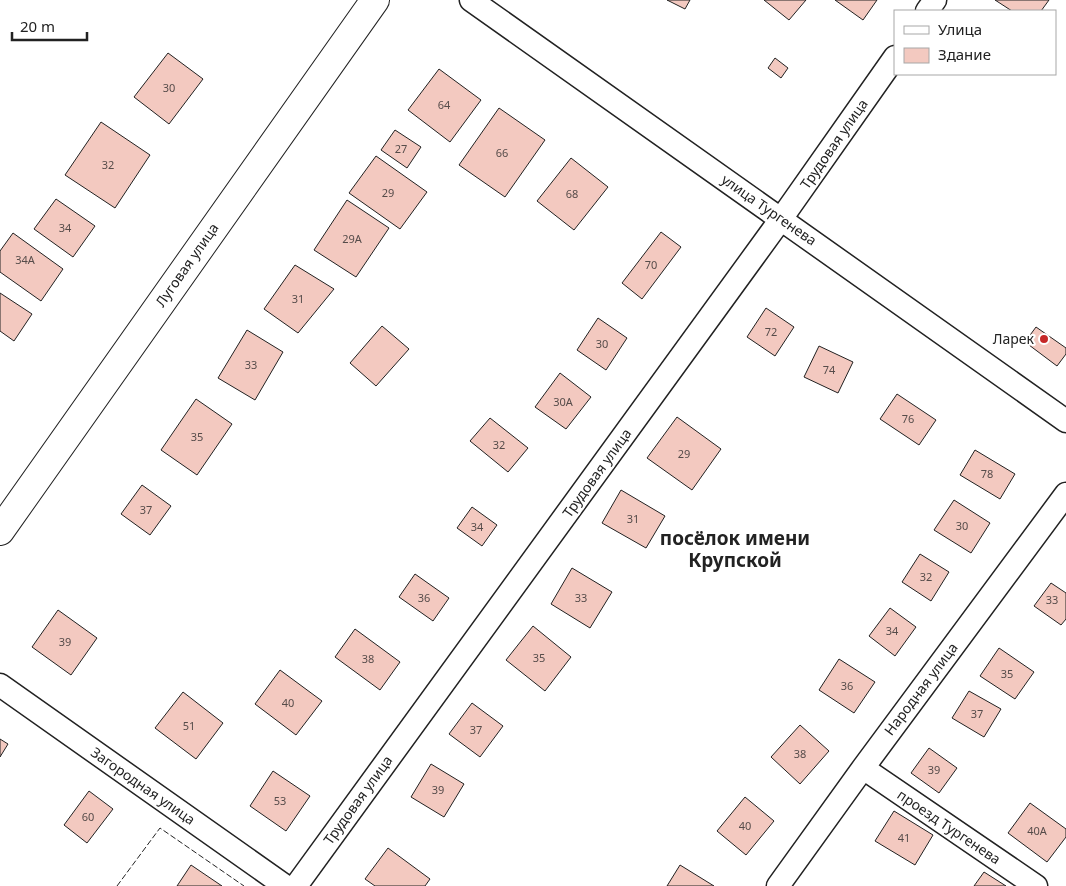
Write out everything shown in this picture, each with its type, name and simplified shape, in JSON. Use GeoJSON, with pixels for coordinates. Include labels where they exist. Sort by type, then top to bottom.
{"type":"FeatureCollection","features":[{"type":"Feature","properties":{"kind":"street","name":"Луговая улица"},"geometry":{"type":"LineString","coordinates":[[0,531],[375,0]]}},
{"type":"Feature","properties":{"kind":"street","name":"улица Тургенева"},"geometry":{"type":"LineString","coordinates":[[471,0],[1066,421]]}},
{"type":"Feature","properties":{"kind":"street","name":"Трудовая улица"},"geometry":{"type":"LineString","coordinates":[[296,886],[781,219],[894,58]]}},
{"type":"Feature","properties":{"kind":"street","name":"Народная улица"},"geometry":{"type":"LineString","coordinates":[[778,886],[1066,494]]}},
{"type":"Feature","properties":{"kind":"street","name":"Загородная улица"},"geometry":{"type":"LineString","coordinates":[[0,685],[285,886]]}},
{"type":"Feature","properties":{"kind":"street","name":"проезд Тургенева"},"geometry":{"type":"LineString","coordinates":[[863,768],[1036,886]]}},
{"type":"Feature","properties":{"kind":"building"},"geometry":{"type":"Polygon","coordinates":[[[667,0],[690,0],[685,9],[667,0]]]}},
{"type":"Feature","properties":{"kind":"building"},"geometry":{"type":"Polygon","coordinates":[[[764,0],[806,0],[789,20],[764,0]]]}},
{"type":"Feature","properties":{"kind":"building"},"geometry":{"type":"Polygon","coordinates":[[[835,0],[877,0],[863,20],[835,0]]]}},
{"type":"Feature","properties":{"kind":"building"},"geometry":{"type":"Polygon","coordinates":[[[995,0],[1049,0],[1042,10],[1010,10],[995,0]]]}},
{"type":"Feature","properties":{"kind":"building"},"geometry":{"type":"Polygon","coordinates":[[[168,53],[203,79],[169,124],[134,97],[168,53]]]}},
{"type":"Feature","properties":{"kind":"building"},"geometry":{"type":"Polygon","coordinates":[[[775,58],[788,68],[781,78],[768,68],[775,58]]]}},
{"type":"Feature","properties":{"kind":"building"},"geometry":{"type":"Polygon","coordinates":[[[439,69],[481,100],[450,142],[408,110],[439,69]]]}},
{"type":"Feature","properties":{"kind":"building"},"geometry":{"type":"Polygon","coordinates":[[[499,108],[545,140],[505,197],[459,165],[499,108]]]}},
{"type":"Feature","properties":{"kind":"building"},"geometry":{"type":"Polygon","coordinates":[[[101,122],[150,155],[115,208],[65,175],[101,122]]]}},
{"type":"Feature","properties":{"kind":"building"},"geometry":{"type":"Polygon","coordinates":[[[395,130],[421,147],[407,168],[381,150],[395,130]]]}},
{"type":"Feature","properties":{"kind":"building"},"geometry":{"type":"Polygon","coordinates":[[[376,156],[427,192],[400,229],[349,193],[376,156]]]}},
{"type":"Feature","properties":{"kind":"building"},"geometry":{"type":"Polygon","coordinates":[[[571,158],[608,187],[574,230],[537,201],[571,158]]]}},
{"type":"Feature","properties":{"kind":"building"},"geometry":{"type":"Polygon","coordinates":[[[56,199],[95,226],[73,257],[34,229],[56,199]]]}},
{"type":"Feature","properties":{"kind":"building"},"geometry":{"type":"Polygon","coordinates":[[[347,200],[389,228],[356,277],[314,250],[347,200]]]}},
{"type":"Feature","properties":{"kind":"building"},"geometry":{"type":"Polygon","coordinates":[[[661,232],[681,247],[642,299],[622,283],[661,232]]]}},
{"type":"Feature","properties":{"kind":"building"},"geometry":{"type":"Polygon","coordinates":[[[13,233],[63,269],[41,301],[0,272],[0,251],[13,233]]]}},
{"type":"Feature","properties":{"kind":"building"},"geometry":{"type":"Polygon","coordinates":[[[295,265],[334,289],[298,333],[264,309],[295,265]]]}},
{"type":"Feature","properties":{"kind":"building"},"geometry":{"type":"Polygon","coordinates":[[[0,293],[32,314],[14,341],[0,331],[0,293]]]}},
{"type":"Feature","properties":{"kind":"building"},"geometry":{"type":"Polygon","coordinates":[[[766,308],[794,327],[775,356],[747,337],[766,308]]]}},
{"type":"Feature","properties":{"kind":"building"},"geometry":{"type":"Polygon","coordinates":[[[598,318],[627,338],[606,370],[577,350],[598,318]]]}},
{"type":"Feature","properties":{"kind":"building"},"geometry":{"type":"Polygon","coordinates":[[[382,326],[409,349],[376,386],[350,363],[382,326]]]}},
{"type":"Feature","properties":{"kind":"building"},"geometry":{"type":"Polygon","coordinates":[[[1036,327],[1066,348],[1066,354],[1057,366],[1025,342],[1036,327]]]}},
{"type":"Feature","properties":{"kind":"building"},"geometry":{"type":"Polygon","coordinates":[[[247,330],[283,352],[255,400],[218,378],[247,330]]]}},
{"type":"Feature","properties":{"kind":"building"},"geometry":{"type":"Polygon","coordinates":[[[819,346],[853,362],[838,393],[804,377],[819,346]]]}},
{"type":"Feature","properties":{"kind":"building"},"geometry":{"type":"Polygon","coordinates":[[[560,373],[591,397],[566,429],[535,407],[560,373]]]}},
{"type":"Feature","properties":{"kind":"building"},"geometry":{"type":"Polygon","coordinates":[[[897,394],[936,420],[919,445],[880,419],[897,394]]]}},
{"type":"Feature","properties":{"kind":"building"},"geometry":{"type":"Polygon","coordinates":[[[196,399],[232,424],[197,475],[161,450],[196,399]]]}},
{"type":"Feature","properties":{"kind":"building"},"geometry":{"type":"Polygon","coordinates":[[[677,417],[721,449],[692,490],[647,458],[677,417]]]}},
{"type":"Feature","properties":{"kind":"building"},"geometry":{"type":"Polygon","coordinates":[[[490,418],[528,448],[508,472],[470,441],[490,418]]]}},
{"type":"Feature","properties":{"kind":"building"},"geometry":{"type":"Polygon","coordinates":[[[975,450],[1015,474],[1000,499],[960,475],[975,450]]]}},
{"type":"Feature","properties":{"kind":"building"},"geometry":{"type":"Polygon","coordinates":[[[142,485],[171,506],[150,535],[121,514],[142,485]]]}},
{"type":"Feature","properties":{"kind":"building"},"geometry":{"type":"Polygon","coordinates":[[[621,490],[665,516],[646,548],[602,523],[621,490]]]}},
{"type":"Feature","properties":{"kind":"building"},"geometry":{"type":"Polygon","coordinates":[[[954,500],[990,523],[971,553],[934,530],[954,500]]]}},
{"type":"Feature","properties":{"kind":"building"},"geometry":{"type":"Polygon","coordinates":[[[472,507],[497,525],[482,546],[457,528],[472,507]]]}},
{"type":"Feature","properties":{"kind":"building"},"geometry":{"type":"Polygon","coordinates":[[[920,554],[949,572],[931,601],[902,582],[920,554]]]}},
{"type":"Feature","properties":{"kind":"building"},"geometry":{"type":"Polygon","coordinates":[[[572,568],[612,592],[590,628],[551,604],[572,568]]]}},
{"type":"Feature","properties":{"kind":"building"},"geometry":{"type":"Polygon","coordinates":[[[415,574],[449,598],[433,621],[399,597],[415,574]]]}},
{"type":"Feature","properties":{"kind":"building"},"geometry":{"type":"Polygon","coordinates":[[[1051,583],[1066,593],[1066,619],[1061,625],[1034,606],[1051,583]]]}},
{"type":"Feature","properties":{"kind":"building"},"geometry":{"type":"Polygon","coordinates":[[[890,608],[916,627],[895,656],[869,636],[890,608]]]}},
{"type":"Feature","properties":{"kind":"building"},"geometry":{"type":"Polygon","coordinates":[[[58,610],[97,638],[71,675],[32,647],[58,610]]]}},
{"type":"Feature","properties":{"kind":"building"},"geometry":{"type":"Polygon","coordinates":[[[533,626],[571,657],[545,691],[506,660],[533,626]]]}},
{"type":"Feature","properties":{"kind":"building"},"geometry":{"type":"Polygon","coordinates":[[[355,629],[400,662],[380,690],[335,657],[355,629]]]}},
{"type":"Feature","properties":{"kind":"building"},"geometry":{"type":"Polygon","coordinates":[[[999,648],[1034,672],[1015,699],[980,676],[999,648]]]}},
{"type":"Feature","properties":{"kind":"building"},"geometry":{"type":"Polygon","coordinates":[[[839,659],[875,682],[854,713],[819,690],[839,659]]]}},
{"type":"Feature","properties":{"kind":"building"},"geometry":{"type":"Polygon","coordinates":[[[280,670],[322,701],[296,735],[255,704],[280,670]]]}},
{"type":"Feature","properties":{"kind":"building"},"geometry":{"type":"Polygon","coordinates":[[[969,691],[1001,709],[984,737],[952,718],[969,691]]]}},
{"type":"Feature","properties":{"kind":"building"},"geometry":{"type":"Polygon","coordinates":[[[183,692],[223,723],[196,759],[155,728],[183,692]]]}},
{"type":"Feature","properties":{"kind":"building"},"geometry":{"type":"Polygon","coordinates":[[[472,703],[503,726],[480,757],[449,734],[472,703]]]}},
{"type":"Feature","properties":{"kind":"building"},"geometry":{"type":"Polygon","coordinates":[[[800,725],[829,751],[800,784],[771,757],[800,725]]]}},
{"type":"Feature","properties":{"kind":"building"},"geometry":{"type":"Polygon","coordinates":[[[0,739],[8,744],[0,757],[0,739]]]}},
{"type":"Feature","properties":{"kind":"building"},"geometry":{"type":"Polygon","coordinates":[[[929,748],[957,768],[939,793],[911,773],[929,748]]]}},
{"type":"Feature","properties":{"kind":"building"},"geometry":{"type":"Polygon","coordinates":[[[431,764],[464,784],[444,817],[411,797],[431,764]]]}},
{"type":"Feature","properties":{"kind":"building"},"geometry":{"type":"Polygon","coordinates":[[[273,771],[310,796],[286,831],[250,806],[273,771]]]}},
{"type":"Feature","properties":{"kind":"building"},"geometry":{"type":"Polygon","coordinates":[[[89,791],[113,809],[87,843],[64,825],[89,791]]]}},
{"type":"Feature","properties":{"kind":"building"},"geometry":{"type":"Polygon","coordinates":[[[745,797],[774,821],[746,855],[717,831],[745,797]]]}},
{"type":"Feature","properties":{"kind":"building"},"geometry":{"type":"Polygon","coordinates":[[[1030,803],[1066,829],[1066,837],[1047,862],[1008,833],[1030,803]]]}},
{"type":"Feature","properties":{"kind":"building"},"geometry":{"type":"Polygon","coordinates":[[[894,811],[933,835],[915,865],[875,841],[894,811]]]}},
{"type":"Feature","properties":{"kind":"building"},"geometry":{"type":"Polygon","coordinates":[[[388,848],[430,879],[425,886],[375,886],[365,879],[388,848]]]}},
{"type":"Feature","properties":{"kind":"building"},"geometry":{"type":"Polygon","coordinates":[[[191,865],[222,886],[177,886],[191,865]]]}},
{"type":"Feature","properties":{"kind":"building"},"geometry":{"type":"Polygon","coordinates":[[[680,865],[714,886],[667,886],[680,865]]]}},
{"type":"Feature","properties":{"kind":"building"},"geometry":{"type":"Polygon","coordinates":[[[984,872],[1006,886],[974,886],[984,872]]]}},
{"type":"Feature","properties":{"kind":"fence"},"geometry":{"type":"LineString","coordinates":[[117,886],[160,828],[244,886]]}},
{"type":"Feature","properties":{"kind":"place","name":"Ларек"},"geometry":{"type":"Point","coordinates":[1044,339]}},
{"type":"Feature","properties":{"kind":"district","name":"посёлок имени Крупской"},"geometry":{"type":"Point","coordinates":[735,549]}}]}
